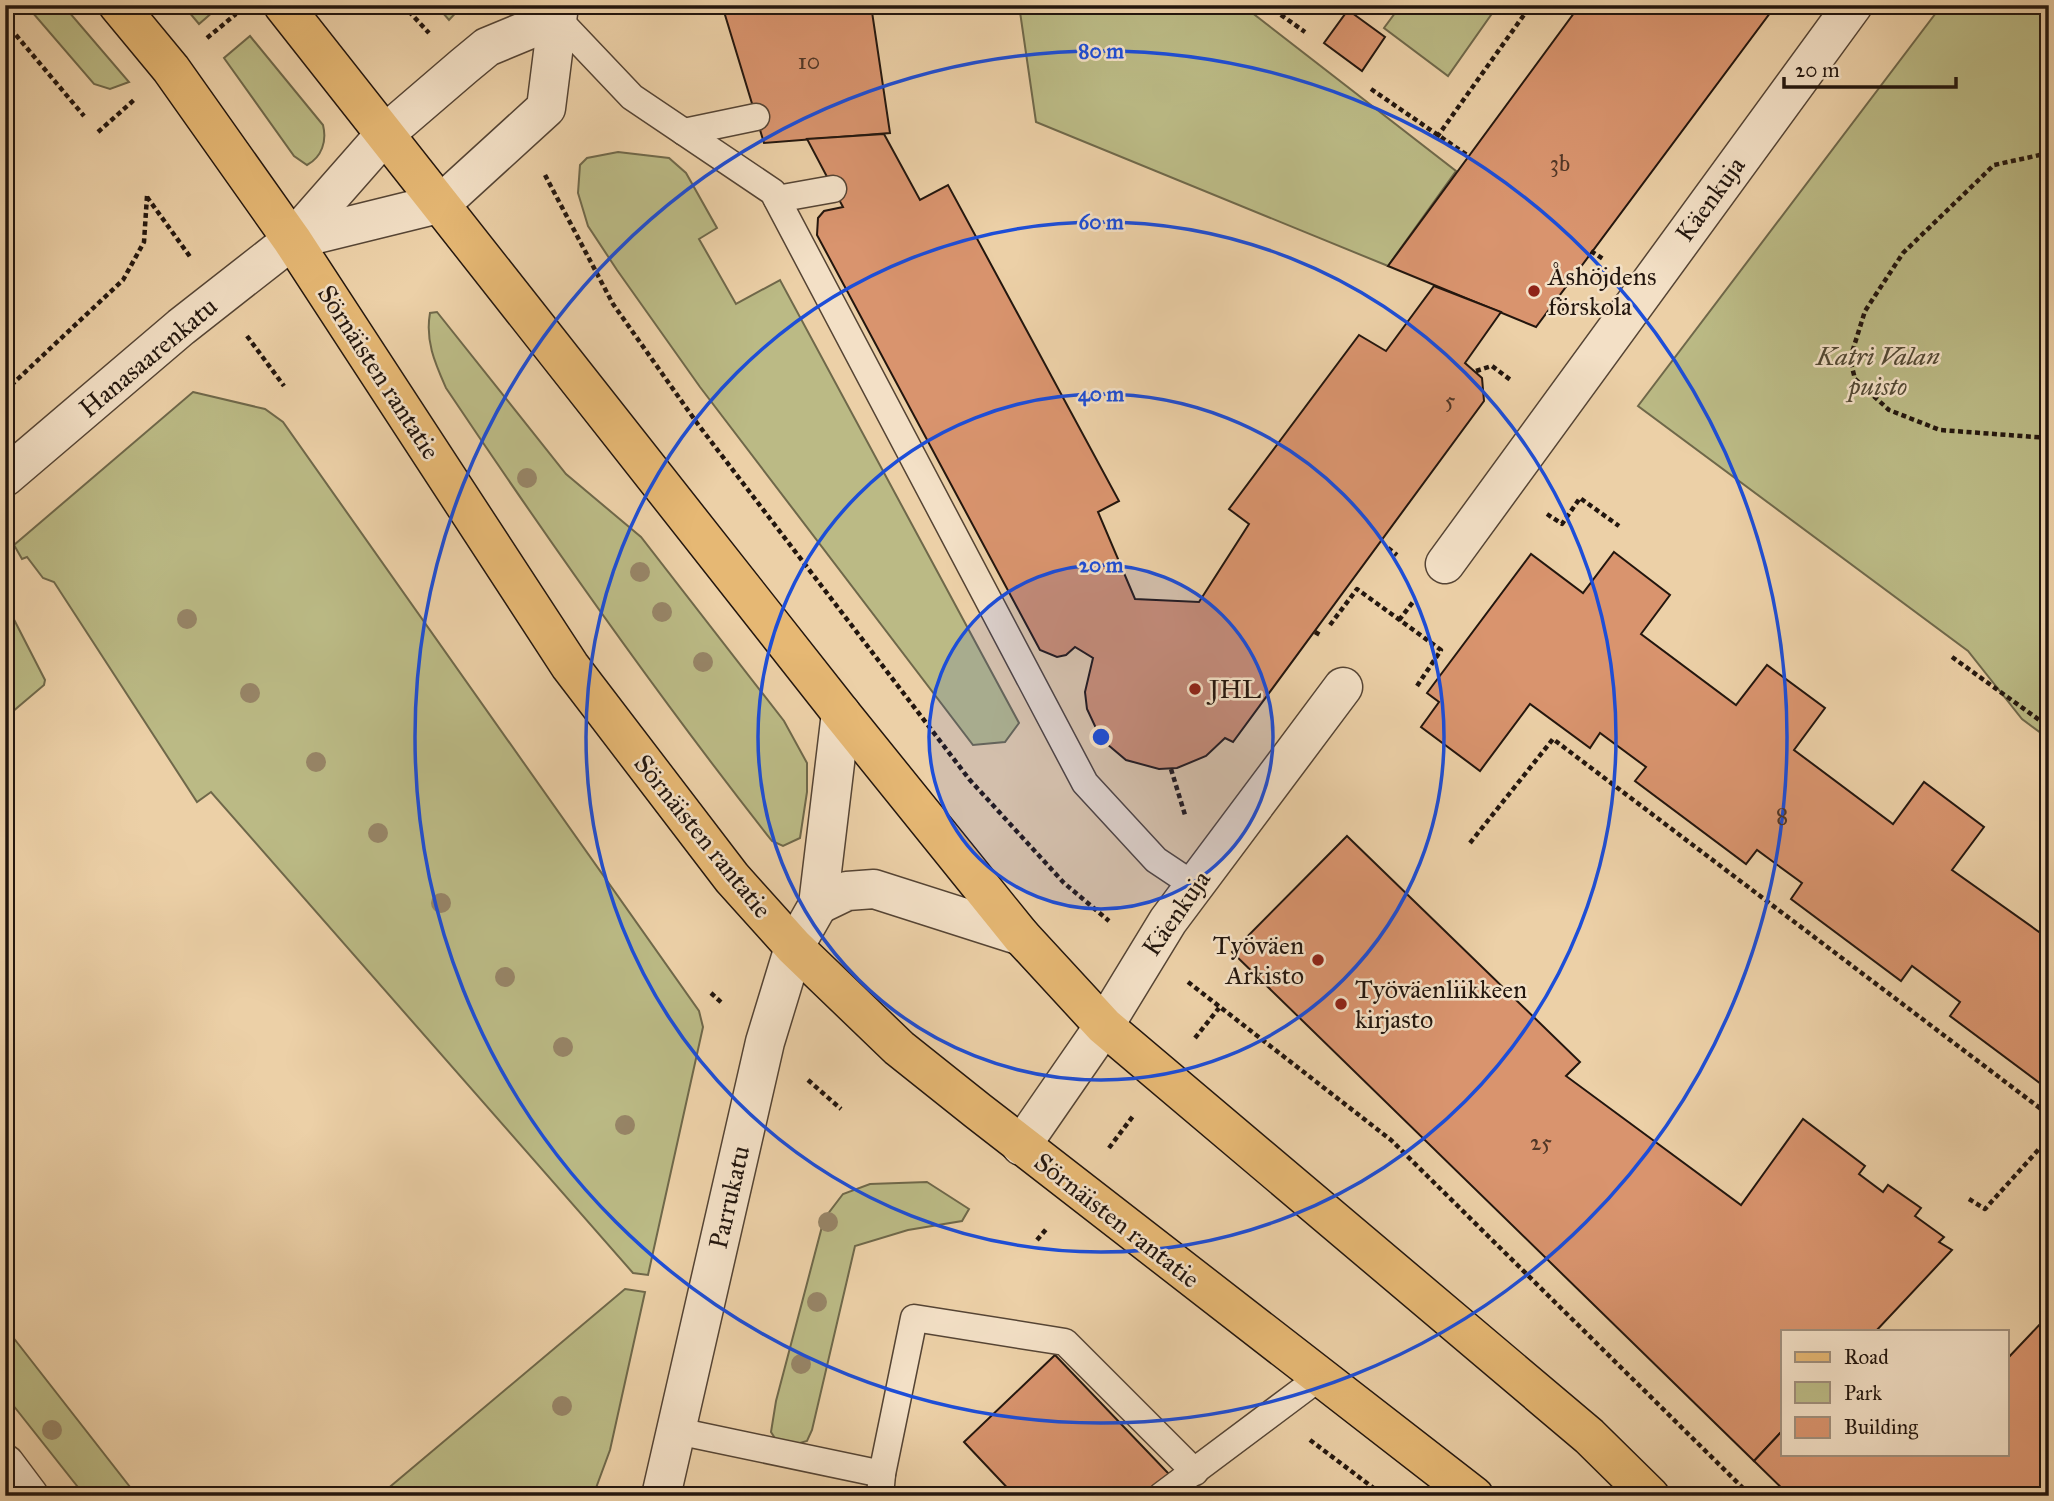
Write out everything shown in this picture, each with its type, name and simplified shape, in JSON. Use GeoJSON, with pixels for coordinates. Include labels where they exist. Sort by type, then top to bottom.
{"type":"FeatureCollection","features":[{"type":"Feature","properties":{"kind":"main road","name":"Sörnäisten rantatie"},"geometry":{"type":"LineString","coordinates":[[118,5],[171,69],[292,240],[570,666],[732,878],[794,947],[899,1048],[1077,1190],[1474,1496]]}},
{"type":"Feature","properties":{"kind":"main road"},"geometry":{"type":"LineString","coordinates":[[283,5],[442,203],[841,713],[1021,936],[1104,1026],[1579,1427],[1650,1496]]}},
{"type":"Feature","properties":{"kind":"street","name":"Käenkuja"},"geometry":{"type":"LineString","coordinates":[[1445,564],[1853,5]]}},
{"type":"Feature","properties":{"kind":"street"},"geometry":{"type":"LineString","coordinates":[[292,240],[386,133],[486,47],[554,10]]}},
{"type":"Feature","properties":{"kind":"street"},"geometry":{"type":"LineString","coordinates":[[292,240],[442,203],[546,108],[554,10]]}},
{"type":"Feature","properties":{"kind":"street","name":"Hanasaarenkatu"},"geometry":{"type":"LineString","coordinates":[[5,477],[219,297],[292,240]]}},
{"type":"Feature","properties":{"kind":"street","name":"Käenkuja"},"geometry":{"type":"LineString","coordinates":[[1021,1146],[1104,1026],[1147,952],[1343,687]]}},
{"type":"Feature","properties":{"kind":"street","name":"Parrukatu"},"geometry":{"type":"LineString","coordinates":[[662,1496],[753,1090],[794,947],[818,905],[841,713]]}},
{"type":"Feature","properties":{"kind":"street"},"geometry":{"type":"LineString","coordinates":[[818,905],[848,891],[874,889],[1021,936]]}},
{"type":"Feature","properties":{"kind":"street"},"geometry":{"type":"LineString","coordinates":[[5,1464],[29,1496]]}},
{"type":"Feature","properties":{"kind":"lane"},"geometry":{"type":"LineString","coordinates":[[554,10],[632,97],[773,192],[1085,783],[1156,860],[1195,886]]}},
{"type":"Feature","properties":{"kind":"lane"},"geometry":{"type":"LineString","coordinates":[[684,132],[756,117]]}},
{"type":"Feature","properties":{"kind":"lane"},"geometry":{"type":"LineString","coordinates":[[777,199],[833,189]]}},
{"type":"Feature","properties":{"kind":"lane"},"geometry":{"type":"LineString","coordinates":[[677,1431],[881,1485],[914,1318],[1065,1342],[1195,1472]]}},
{"type":"Feature","properties":{"kind":"lane"},"geometry":{"type":"LineString","coordinates":[[1161,1496],[1320,1377]]}},
{"type":"Feature","properties":{"kind":"path"},"geometry":{"type":"LineString","coordinates":[[403,5],[464,66]]}},
{"type":"Feature","properties":{"kind":"path"},"geometry":{"type":"LineString","coordinates":[[1267,5],[1305,32]]}},
{"type":"Feature","properties":{"kind":"path"},"geometry":{"type":"LineString","coordinates":[[1437,137],[1531,5]]}},
{"type":"Feature","properties":{"kind":"path"},"geometry":{"type":"LineString","coordinates":[[5,22],[84,116]]}},
{"type":"Feature","properties":{"kind":"path"},"geometry":{"type":"LineString","coordinates":[[1371,89],[1437,137],[1467,155]]}},
{"type":"Feature","properties":{"kind":"path"},"geometry":{"type":"LineString","coordinates":[[518,134],[555,190],[613,304],[697,423],[969,779],[1064,883],[1091,906]]}},
{"type":"Feature","properties":{"kind":"path"},"geometry":{"type":"LineString","coordinates":[[2049,153],[1994,165],[1903,253],[1865,311],[1850,359],[1855,379],[1889,410],[1940,430],[2049,438]]}},
{"type":"Feature","properties":{"kind":"path"},"geometry":{"type":"LineString","coordinates":[[5,391],[123,280],[144,242],[147,196],[219,297]]}},
{"type":"Feature","properties":{"kind":"path"},"geometry":{"type":"LineString","coordinates":[[1591,251],[1602,259]]}},
{"type":"Feature","properties":{"kind":"path"},"geometry":{"type":"LineString","coordinates":[[1553,302],[1564,310]]}},
{"type":"Feature","properties":{"kind":"path"},"geometry":{"type":"LineString","coordinates":[[259,352],[284,386]]}},
{"type":"Feature","properties":{"kind":"path"},"geometry":{"type":"LineString","coordinates":[[1476,371],[1492,366],[1512,381]]}},
{"type":"Feature","properties":{"kind":"path"},"geometry":{"type":"LineString","coordinates":[[1547,514],[1562,524],[1580,498],[1619,526]]}},
{"type":"Feature","properties":{"kind":"path"},"geometry":{"type":"LineString","coordinates":[[1330,625],[1357,589],[1441,650],[1416,686]]}},
{"type":"Feature","properties":{"kind":"path"},"geometry":{"type":"LineString","coordinates":[[1315,632],[1322,636]]}},
{"type":"Feature","properties":{"kind":"path"},"geometry":{"type":"LineString","coordinates":[[1952,657],[2049,727]]}},
{"type":"Feature","properties":{"kind":"path"},"geometry":{"type":"LineString","coordinates":[[1470,843],[1553,739],[2049,1115]]}},
{"type":"Feature","properties":{"kind":"path"},"geometry":{"type":"LineString","coordinates":[[1171,769],[1186,819]]}},
{"type":"Feature","properties":{"kind":"path"},"geometry":{"type":"LineString","coordinates":[[1198,990],[1391,1140],[1751,1496]]}},
{"type":"Feature","properties":{"kind":"path"},"geometry":{"type":"LineString","coordinates":[[1037,1240],[1219,1008]]}},
{"type":"Feature","properties":{"kind":"path"},"geometry":{"type":"LineString","coordinates":[[1969,1199],[1985,1209],[2049,1138]]}},
{"type":"Feature","properties":{"kind":"path"},"geometry":{"type":"LineString","coordinates":[[1273,1412],[1384,1496]]}},
{"type":"Feature","properties":{"kind":"green space"},"geometry":{"type":"Polygon","coordinates":[[[26,5],[63,5],[129,82],[110,89],[94,84],[26,5]]]}},
{"type":"Feature","properties":{"kind":"green space"},"geometry":{"type":"Polygon","coordinates":[[[183,5],[221,5],[199,24],[183,5]]]}},
{"type":"Feature","properties":{"kind":"green space"},"geometry":{"type":"Polygon","coordinates":[[[436,5],[463,5],[449,20],[436,5]]]}},
{"type":"Feature","properties":{"kind":"green space"},"geometry":{"type":"Polygon","coordinates":[[[1019,5],[1242,5],[1456,171],[1388,266],[1036,122],[1019,5]]]}},
{"type":"Feature","properties":{"kind":"green space"},"geometry":{"type":"Polygon","coordinates":[[[1401,5],[1498,5],[1448,76],[1384,28],[1401,5]]]}},
{"type":"Feature","properties":{"kind":"green space","name":"Katri Valan puisto"},"geometry":{"type":"Polygon","coordinates":[[[1942,5],[2049,5],[2049,739],[2022,719],[1968,651],[1638,406],[1942,5]]]}},
{"type":"Feature","properties":{"kind":"green space"},"geometry":{"type":"Polygon","coordinates":[[[250,36],[323,125],[322,148],[316,158],[307,165],[294,156],[224,58],[250,36]]]}},
{"type":"Feature","properties":{"kind":"green space"},"geometry":{"type":"Polygon","coordinates":[[[618,152],[669,158],[686,173],[717,228],[699,239],[736,304],[780,280],[1019,723],[1005,742],[973,745],[700,387],[588,226],[578,193],[580,165],[587,158],[618,152]]]}},
{"type":"Feature","properties":{"kind":"green space"},"geometry":{"type":"Polygon","coordinates":[[[437,312],[566,474],[641,537],[784,721],[807,763],[807,792],[800,838],[783,846],[772,841],[645,674],[524,504],[446,388],[430,342],[430,313],[437,312]]]}},
{"type":"Feature","properties":{"kind":"green space"},"geometry":{"type":"Polygon","coordinates":[[[193,392],[265,409],[283,422],[699,1011],[703,1027],[648,1275],[633,1273],[211,792],[197,802],[54,582],[43,578],[27,557],[22,559],[14,545],[193,392]]]}},
{"type":"Feature","properties":{"kind":"green space"},"geometry":{"type":"Polygon","coordinates":[[[5,602],[45,680],[44,685],[5,718],[5,602]]]}},
{"type":"Feature","properties":{"kind":"green space"},"geometry":{"type":"Polygon","coordinates":[[[927,1182],[969,1209],[962,1221],[908,1230],[855,1246],[812,1430],[807,1441],[793,1445],[778,1443],[771,1432],[776,1401],[824,1219],[843,1194],[870,1184],[927,1182]]]}},
{"type":"Feature","properties":{"kind":"green space"},"geometry":{"type":"Polygon","coordinates":[[[625,1289],[645,1292],[610,1450],[593,1496],[379,1496],[625,1289]]]}},
{"type":"Feature","properties":{"kind":"green space"},"geometry":{"type":"Polygon","coordinates":[[[5,1327],[137,1496],[85,1496],[5,1395],[5,1327]]]}},
{"type":"Feature","properties":{"kind":"building"},"geometry":{"type":"Polygon","coordinates":[[[722,5],[871,5],[890,133],[764,143],[722,5]]]}},
{"type":"Feature","properties":{"kind":"building"},"geometry":{"type":"Polygon","coordinates":[[[1580,5],[1776,5],[1536,327],[1388,266],[1580,5]]]}},
{"type":"Feature","properties":{"kind":"building"},"geometry":{"type":"Polygon","coordinates":[[[1348,10],[1385,37],[1362,71],[1324,43],[1348,10]]]}},
{"type":"Feature","properties":{"kind":"building"},"geometry":{"type":"Polygon","coordinates":[[[884,134],[920,200],[948,185],[1119,501],[1098,512],[1135,599],[1199,602],[1249,524],[1229,509],[1359,335],[1386,351],[1434,286],[1501,312],[1465,363],[1482,378],[1484,401],[1233,742],[1225,738],[1206,756],[1177,768],[1159,769],[1126,760],[1101,739],[1087,709],[1085,692],[1093,658],[1075,647],[1066,655],[1057,657],[1040,650],[817,235],[818,218],[824,211],[843,207],[807,139],[884,134]]]}},
{"type":"Feature","properties":{"kind":"building"},"geometry":{"type":"Polygon","coordinates":[[[1614,552],[1670,595],[1641,634],[1736,705],[1767,665],[1825,708],[1794,750],[1893,824],[1924,782],[1984,827],[1952,870],[2049,939],[2049,1090],[1950,1016],[1960,1002],[1912,966],[1901,981],[1791,899],[1802,883],[1757,850],[1746,864],[1635,781],[1646,767],[1600,733],[1590,748],[1530,704],[1480,771],[1421,727],[1439,702],[1427,693],[1531,554],[1583,593],[1614,552]]]}},
{"type":"Feature","properties":{"kind":"building"},"geometry":{"type":"Polygon","coordinates":[[[1347,836],[1580,1062],[1566,1076],[1741,1205],[1803,1119],[1865,1166],[1859,1174],[1883,1192],[1888,1185],[1921,1208],[1915,1216],[1944,1237],[1939,1242],[1952,1250],[1877,1330],[1781,1330],[1781,1432],[1754,1461],[1232,952],[1347,836]]]}},
{"type":"Feature","properties":{"kind":"building"},"geometry":{"type":"Polygon","coordinates":[[[2043,1321],[2049,1327],[2049,1496],[1790,1496],[1754,1461],[1781,1432],[1781,1456],[2008,1456],[2008,1358],[2043,1321]]]}},
{"type":"Feature","properties":{"kind":"building"},"geometry":{"type":"Polygon","coordinates":[[[1055,1355],[1190,1496],[1015,1496],[964,1442],[1055,1355]]]}},
{"type":"Feature","properties":{"kind":"place","name":"Åshöjdens förskola"},"geometry":{"type":"Point","coordinates":[1534,291]}},
{"type":"Feature","properties":{"kind":"place","name":"JHL"},"geometry":{"type":"Point","coordinates":[1195,689]}},
{"type":"Feature","properties":{"kind":"place","name":"Työväen Arkisto"},"geometry":{"type":"Point","coordinates":[1318,960]}},
{"type":"Feature","properties":{"kind":"place","name":"Työväenliikkeen kirjasto"},"geometry":{"type":"Point","coordinates":[1341,1004]}}]}
